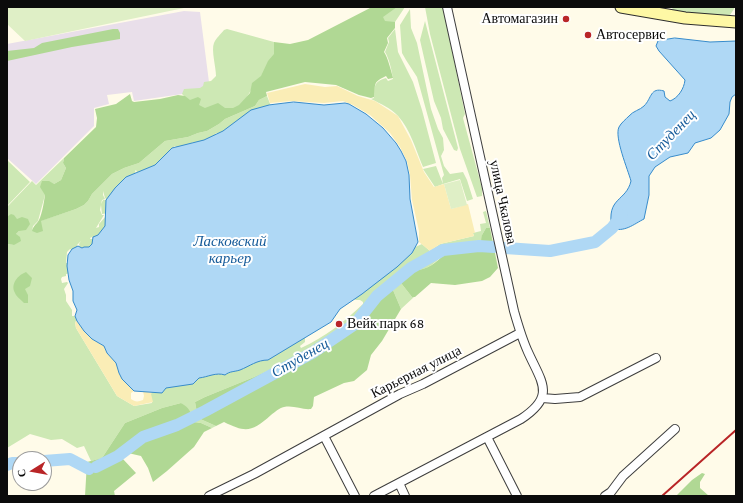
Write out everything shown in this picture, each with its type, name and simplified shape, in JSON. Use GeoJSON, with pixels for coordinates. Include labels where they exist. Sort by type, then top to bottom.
{"type":"FeatureCollection","features":[{"type":"Feature","properties":{"kind":"main road"},"geometry":{"type":"LineString","coordinates":[[621,7],[685,18],[736,22]]}},
{"type":"Feature","properties":{"kind":"street","name":"улица Чкалова"},"geometry":{"type":"LineString","coordinates":[[447,7],[510,297],[520,333],[543,382],[544,390],[542,398]]}},
{"type":"Feature","properties":{"kind":"street","name":"Карьерная улица"},"geometry":{"type":"LineString","coordinates":[[209,496],[324,436],[400,394],[423,384],[520,333]]}},
{"type":"Feature","properties":{"kind":"street"},"geometry":{"type":"LineString","coordinates":[[374,496],[487,437],[529,413],[540,403],[542,398],[555,399],[580,397],[656,358]]}},
{"type":"Feature","properties":{"kind":"street"},"geometry":{"type":"LineString","coordinates":[[606,496],[611,492],[623,476],[675,429]]}},
{"type":"Feature","properties":{"kind":"street"},"geometry":{"type":"LineString","coordinates":[[324,436],[355,496]]}},
{"type":"Feature","properties":{"kind":"street"},"geometry":{"type":"LineString","coordinates":[[487,437],[517,496]]}},
{"type":"Feature","properties":{"kind":"street"},"geometry":{"type":"LineString","coordinates":[[399,483],[405,496]]}},
{"type":"Feature","properties":{"kind":"shaded area"},"geometry":{"type":"Polygon","coordinates":[[[184,11],[200,12],[210,90],[134,101],[132,92],[107,95],[109,104],[94,108],[94,126],[36,184],[7,158],[7,44],[184,11]]]}},
{"type":"Feature","properties":{"kind":"green space"},"geometry":{"type":"Polygon","coordinates":[[[7,7],[184,8],[25,41],[7,24],[7,7]]]}},
{"type":"Feature","properties":{"kind":"green space"},"geometry":{"type":"Polygon","coordinates":[[[372,7],[405,7],[395,22],[374,25],[369,9],[372,7]]]}},
{"type":"Feature","properties":{"kind":"green space"},"geometry":{"type":"Polygon","coordinates":[[[372,7],[397,7],[383,17],[385,21],[395,22],[395,28],[387,38],[388,43],[384,52],[393,78],[388,79],[386,76],[378,80],[375,86],[374,97],[371,98],[359,95],[336,85],[305,82],[266,92],[267,96],[259,100],[255,106],[225,119],[207,131],[188,137],[165,141],[139,163],[112,174],[92,194],[84,205],[41,221],[43,231],[37,233],[32,231],[41,215],[45,195],[40,187],[42,181],[49,181],[54,184],[61,180],[66,168],[63,163],[64,158],[96,127],[97,118],[95,109],[116,104],[130,94],[132,101],[134,102],[178,95],[185,96],[190,100],[198,97],[201,99],[199,105],[205,108],[218,103],[225,108],[233,108],[239,105],[250,93],[252,83],[261,76],[268,61],[274,54],[274,42],[290,44],[308,40],[372,7]]]}},
{"type":"Feature","properties":{"kind":"green space"},"geometry":{"type":"Polygon","coordinates":[[[425,7],[443,7],[465,114],[463,118],[482,188],[482,196],[477,197],[460,149],[430,34],[425,7]]]}},
{"type":"Feature","properties":{"kind":"green space"},"geometry":{"type":"Polygon","coordinates":[[[672,7],[734,7],[734,9],[730,15],[726,17],[673,11],[672,7]]]}},
{"type":"Feature","properties":{"kind":"green space"},"geometry":{"type":"Polygon","coordinates":[[[410,9],[411,28],[417,43],[431,109],[443,138],[444,150],[441,156],[444,166],[450,174],[463,172],[473,199],[467,201],[460,179],[443,184],[442,178],[444,175],[417,77],[402,53],[400,25],[410,9]]]}},
{"type":"Feature","properties":{"kind":"green space"},"geometry":{"type":"Polygon","coordinates":[[[425,21],[458,148],[457,151],[454,150],[443,129],[441,118],[434,101],[420,40],[425,21]]]}},
{"type":"Feature","properties":{"kind":"green space"},"geometry":{"type":"Polygon","coordinates":[[[118,29],[120,39],[72,47],[7,61],[7,51],[34,48],[42,43],[118,29]]]}},
{"type":"Feature","properties":{"kind":"green space"},"geometry":{"type":"Polygon","coordinates":[[[227,29],[274,42],[276,50],[269,68],[255,84],[243,103],[231,111],[196,108],[182,94],[184,89],[200,88],[203,86],[204,82],[211,81],[216,76],[213,46],[217,38],[224,30],[227,29]]]}},
{"type":"Feature","properties":{"kind":"green space"},"geometry":{"type":"Polygon","coordinates":[[[395,29],[398,52],[413,82],[436,163],[423,167],[412,140],[402,121],[386,106],[371,99],[374,98],[375,87],[379,81],[386,78],[388,81],[393,79],[385,52],[389,42],[388,38],[395,29]]]}},
{"type":"Feature","properties":{"kind":"green space"},"geometry":{"type":"Polygon","coordinates":[[[267,96],[271,106],[219,138],[217,133],[215,134],[216,138],[196,143],[193,142],[189,146],[177,148],[175,146],[171,149],[172,159],[138,174],[136,170],[136,174],[109,201],[105,198],[103,191],[105,199],[102,200],[101,204],[103,200],[107,200],[109,213],[102,214],[101,205],[100,210],[102,215],[104,215],[96,228],[99,227],[99,224],[108,215],[108,223],[97,239],[91,237],[90,239],[94,239],[92,249],[80,248],[79,244],[81,241],[77,245],[78,248],[76,253],[70,249],[67,252],[66,263],[69,263],[73,273],[66,274],[66,276],[62,277],[61,279],[62,283],[68,283],[64,289],[66,301],[72,310],[72,316],[75,316],[77,321],[75,322],[76,328],[117,396],[134,406],[152,403],[150,394],[152,392],[302,334],[305,338],[305,342],[300,346],[301,348],[310,344],[334,329],[363,304],[360,300],[351,298],[413,248],[422,244],[430,251],[440,244],[474,236],[473,233],[481,231],[480,224],[486,223],[483,212],[486,211],[490,228],[486,228],[482,235],[482,241],[450,245],[430,266],[420,270],[414,270],[339,331],[321,343],[276,367],[195,402],[198,418],[216,426],[212,428],[201,423],[194,422],[181,403],[162,408],[125,423],[102,458],[91,461],[84,446],[77,448],[62,439],[51,440],[30,434],[7,448],[7,244],[14,245],[16,234],[19,231],[17,220],[8,223],[7,228],[7,207],[32,181],[36,185],[64,158],[63,163],[66,168],[61,180],[54,184],[45,195],[38,221],[33,226],[32,231],[40,221],[84,205],[92,194],[112,174],[139,163],[165,141],[188,137],[207,131],[225,119],[255,106],[259,100],[267,96]]]}},
{"type":"Feature","properties":{"kind":"green space"},"geometry":{"type":"Polygon","coordinates":[[[7,160],[30,182],[7,206],[7,160]]]}},
{"type":"Feature","properties":{"kind":"green space"},"geometry":{"type":"Polygon","coordinates":[[[436,166],[443,184],[435,187],[423,169],[436,166]]]}},
{"type":"Feature","properties":{"kind":"green space"},"geometry":{"type":"Polygon","coordinates":[[[460,180],[467,205],[451,209],[444,184],[460,180]]]}},
{"type":"Feature","properties":{"kind":"green space"},"geometry":{"type":"Polygon","coordinates":[[[11,214],[17,219],[22,217],[28,219],[30,224],[26,230],[19,231],[16,234],[20,237],[21,241],[14,245],[7,244],[7,217],[11,214]]]}},
{"type":"Feature","properties":{"kind":"green space"},"geometry":{"type":"Polygon","coordinates":[[[486,228],[490,228],[498,268],[490,277],[482,281],[455,285],[431,283],[415,297],[412,297],[401,283],[393,290],[401,309],[382,341],[371,355],[367,370],[354,381],[344,383],[314,397],[313,406],[311,409],[291,407],[282,408],[277,410],[254,428],[238,428],[224,422],[216,426],[198,418],[195,402],[276,367],[321,343],[339,331],[414,270],[426,268],[438,260],[444,254],[442,247],[481,241],[482,235],[486,228]]]}},
{"type":"Feature","properties":{"kind":"green space"},"geometry":{"type":"Polygon","coordinates":[[[26,272],[32,278],[30,286],[25,289],[28,295],[28,303],[24,303],[17,297],[13,286],[20,275],[26,272]]]}},
{"type":"Feature","properties":{"kind":"green space"},"geometry":{"type":"Polygon","coordinates":[[[401,283],[412,297],[414,297],[401,309],[393,290],[401,283]]]}},
{"type":"Feature","properties":{"kind":"green space"},"geometry":{"type":"Polygon","coordinates":[[[181,403],[191,413],[194,422],[201,423],[212,428],[204,432],[194,447],[153,482],[148,468],[141,456],[128,453],[122,458],[136,473],[114,491],[115,496],[85,496],[87,462],[102,458],[125,423],[162,408],[181,403]]]}},
{"type":"Feature","properties":{"kind":"green space"},"geometry":{"type":"Polygon","coordinates":[[[702,473],[705,474],[700,482],[700,488],[709,496],[676,496],[692,480],[702,473]]]}},
{"type":"Feature","properties":{"kind":"sand"},"geometry":{"type":"Polygon","coordinates":[[[305,84],[325,87],[337,86],[358,96],[375,101],[398,116],[411,140],[424,172],[434,187],[444,184],[451,209],[468,204],[475,233],[473,233],[474,236],[440,244],[430,251],[419,242],[419,231],[412,200],[407,161],[400,147],[390,133],[370,115],[343,101],[324,103],[291,101],[270,103],[267,93],[305,84]]]}},
{"type":"Feature","properties":{"kind":"sand"},"geometry":{"type":"Polygon","coordinates":[[[77,321],[92,339],[104,346],[107,353],[116,363],[122,379],[134,391],[131,393],[131,399],[134,401],[143,400],[143,391],[152,393],[153,402],[134,406],[117,396],[76,328],[75,322],[77,321]]]}},
{"type":"Feature","properties":{"kind":"water"},"geometry":{"type":"Polygon","coordinates":[[[675,38],[710,42],[736,41],[736,94],[732,97],[729,114],[720,130],[711,138],[695,143],[688,153],[670,157],[655,167],[649,176],[649,195],[644,219],[625,229],[612,228],[611,218],[614,205],[629,188],[631,181],[618,138],[619,127],[631,114],[641,109],[647,103],[654,92],[659,90],[664,91],[665,97],[670,101],[676,98],[680,93],[685,80],[656,46],[658,41],[675,38]]]}},
{"type":"Feature","properties":{"kind":"water","name":"Ласковский карьер"},"geometry":{"type":"Polygon","coordinates":[[[294,102],[324,105],[349,104],[366,114],[383,128],[396,143],[406,161],[409,175],[410,199],[418,242],[412,253],[397,267],[340,309],[331,322],[268,360],[257,362],[225,375],[215,374],[199,378],[193,384],[166,388],[162,393],[134,391],[122,379],[116,363],[107,353],[104,346],[92,339],[77,321],[75,316],[77,310],[73,301],[73,291],[69,280],[67,266],[68,255],[72,249],[78,246],[82,248],[89,247],[92,244],[93,237],[98,235],[105,226],[106,200],[126,177],[155,165],[172,148],[204,140],[223,131],[251,110],[269,105],[294,102]]]}},
{"type":"Feature","properties":{"kind":"waterway","name":"Студенец"},"geometry":{"type":"LineString","coordinates":[[505,248],[550,251],[595,242],[612,228],[622,215]]}},
{"type":"Feature","properties":{"kind":"waterway","name":"Студенец"},"geometry":{"type":"LineString","coordinates":[[96,467],[118,456],[143,437],[177,425],[312,353],[355,324],[377,296],[411,268],[443,250],[479,246],[494,247]]}},
{"type":"Feature","properties":{"kind":"waterway","name":"Студенец"},"geometry":{"type":"LineString","coordinates":[[52,460],[70,459],[89,469]]}},
{"type":"Feature","properties":{"kind":"waterway","name":"Студенец"},"geometry":{"type":"LineString","coordinates":[[7,465],[12,463]]}},
{"type":"Feature","properties":{"kind":"railway"},"geometry":{"type":"LineString","coordinates":[[662,496],[736,430]]}},
{"type":"Feature","properties":{"kind":"place","name":"Автомагазин"},"geometry":{"type":"Point","coordinates":[566,19]}},
{"type":"Feature","properties":{"kind":"place","name":"Автосервис"},"geometry":{"type":"Point","coordinates":[588,35]}},
{"type":"Feature","properties":{"kind":"place","name":"Вейк парк 68"},"geometry":{"type":"Point","coordinates":[339,324]}}]}
